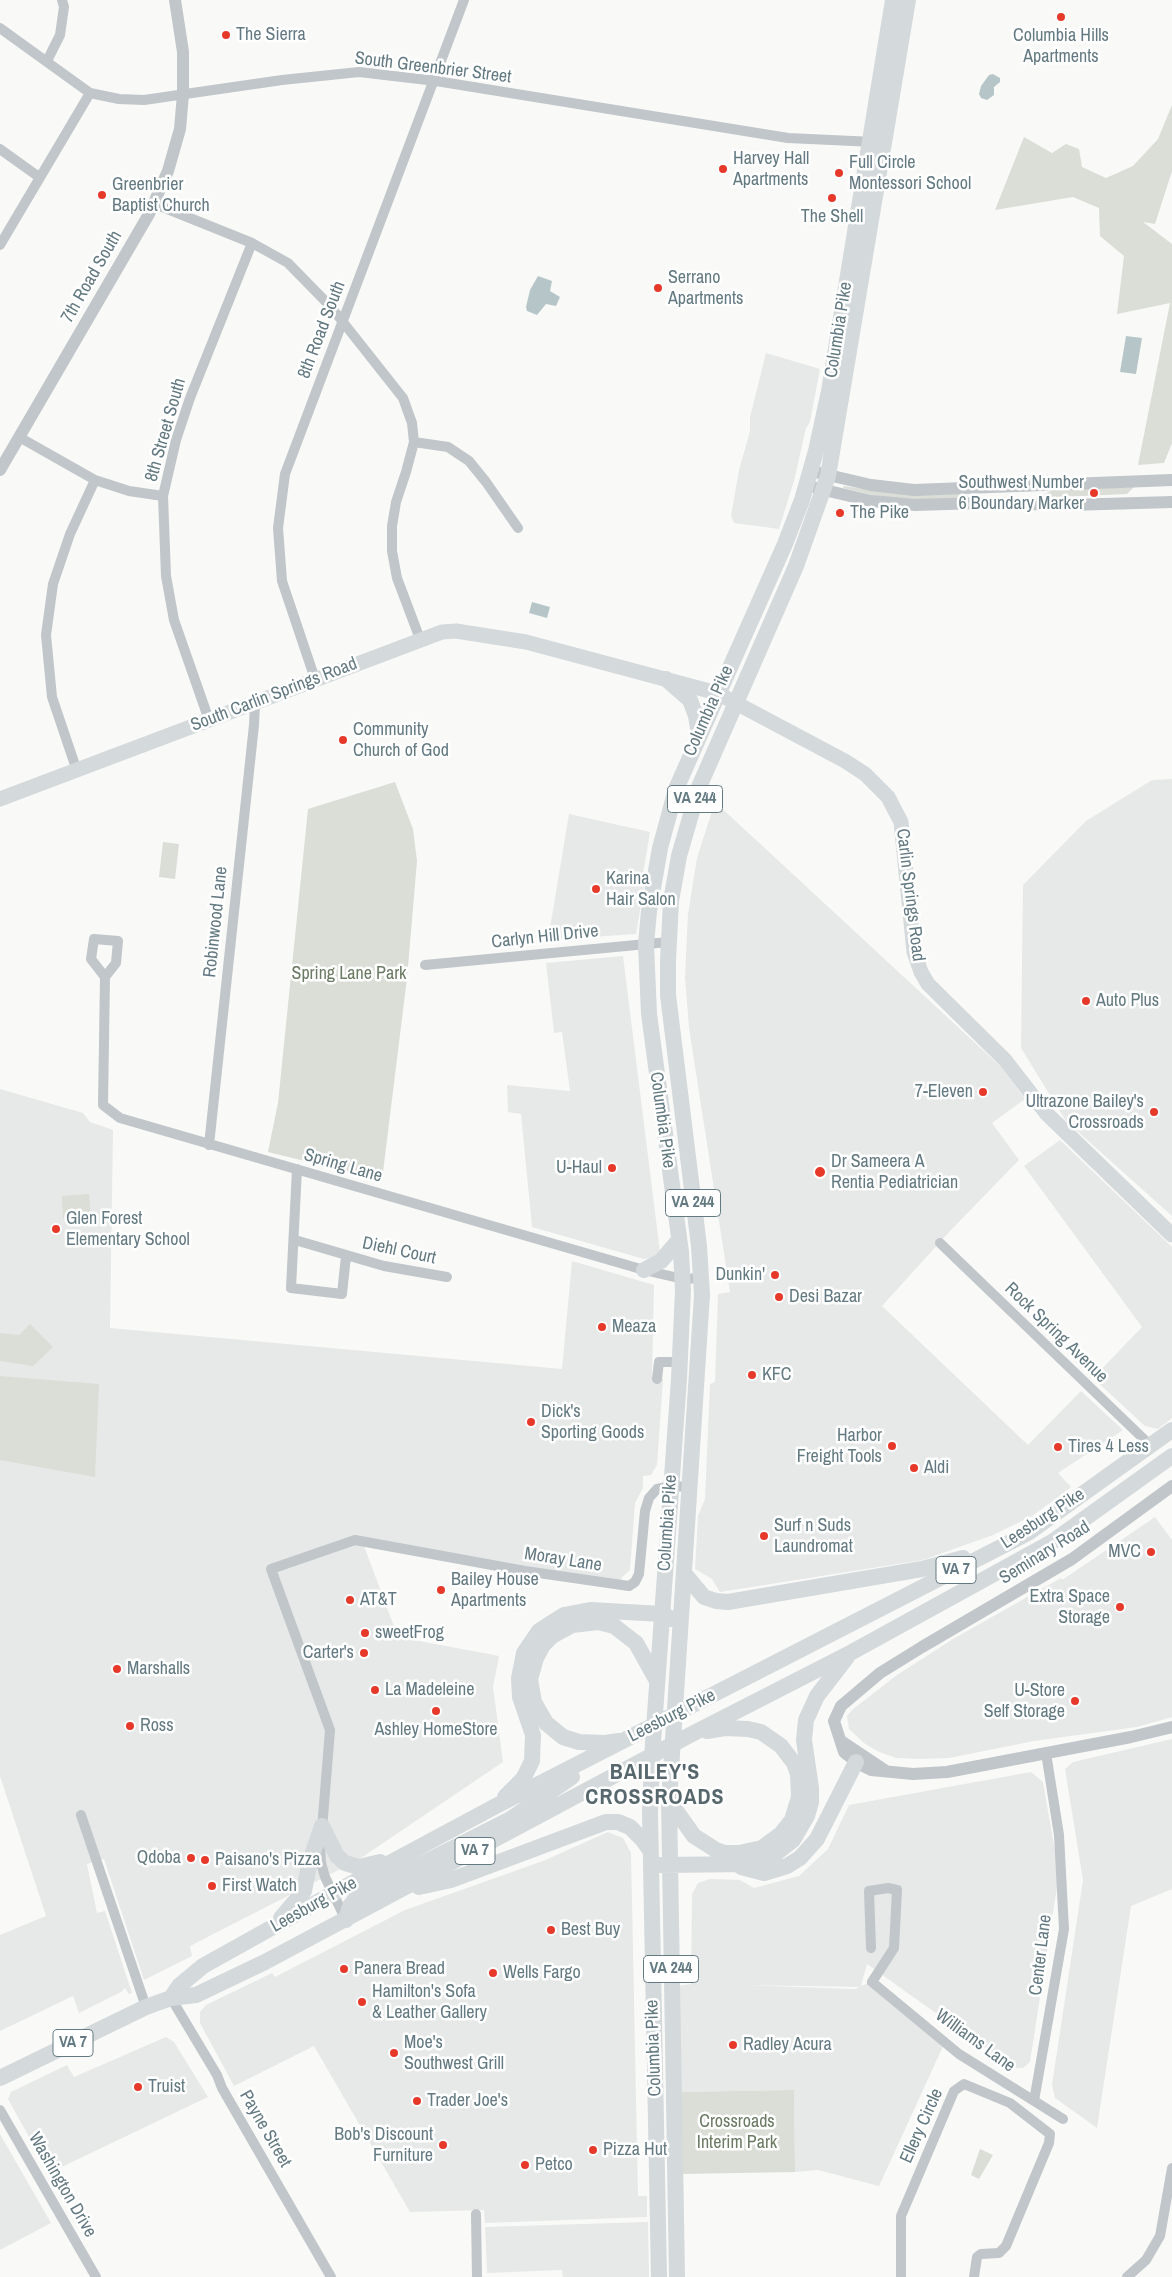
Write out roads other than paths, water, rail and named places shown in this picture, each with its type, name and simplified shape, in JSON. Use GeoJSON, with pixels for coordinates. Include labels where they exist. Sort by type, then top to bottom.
{"type":"FeatureCollection","features":[{"type":"Feature","properties":{"kind":"main road","name":"Columbia Pike"},"geometry":{"type":"LineString","coordinates":[[677,2277],[669,1801],[679,1628],[700,1337],[701,1278],[672,1030],[668,978],[668,942],[673,886],[687,826],[702,780],[790,580],[826,482],[840,413],[893,0]]}},
{"type":"Feature","properties":{"kind":"main road","name":"Columbia Pike"},"geometry":{"type":"LineString","coordinates":[[659,2277],[650,1858],[651,1770],[680,1362],[683,1280],[648,1014],[646,944],[652,889],[662,836],[680,778],[785,544],[811,471],[827,403],[876,142],[908,0]]}},
{"type":"Feature","properties":{"kind":"main road","name":"South Carlin Springs Road"},"geometry":{"type":"LineString","coordinates":[[0,799],[442,632],[456,631],[497,636],[552,650]]}},
{"type":"Feature","properties":{"kind":"main road","name":"Carlin Springs Road"},"geometry":{"type":"LineString","coordinates":[[552,650],[718,693],[845,761],[865,774],[888,797],[902,828],[914,952],[921,972],[928,984],[1006,1060],[1046,1113],[1172,1234]]}},
{"type":"Feature","properties":{"kind":"main road"},"geometry":{"type":"LineString","coordinates":[[666,679],[690,700],[696,716],[699,734]]}},
{"type":"Feature","properties":{"kind":"main road"},"geometry":{"type":"LineString","coordinates":[[644,1270],[661,1261],[679,1240]]}},
{"type":"Feature","properties":{"kind":"main road","name":"Leesburg Pike"},"geometry":{"type":"LineString","coordinates":[[171,1998],[191,1975],[332,1894],[604,1748],[628,1739],[1028,1533],[1172,1430]]}},
{"type":"Feature","properties":{"kind":"main road","name":"Leesburg Pike"},"geometry":{"type":"LineString","coordinates":[[0,2078],[146,2007],[171,1998],[196,1996],[346,1920],[603,1781],[852,1652],[1052,1542],[1171,1459]]}},
{"type":"Feature","properties":{"kind":"main road"},"geometry":{"type":"LineString","coordinates":[[684,1573],[704,1597],[728,1602],[922,1569],[957,1560],[1028,1533]]}},
{"type":"Feature","properties":{"kind":"main road"},"geometry":{"type":"LineString","coordinates":[[494,1808],[523,1779],[532,1761],[533,1735],[520,1697],[519,1678],[524,1653],[539,1631],[552,1621],[576,1611],[590,1610],[662,1614],[672,1619],[679,1628]]}},
{"type":"Feature","properties":{"kind":"main road"},"geometry":{"type":"LineString","coordinates":[[604,1748],[563,1736],[546,1724],[540,1714],[534,1702],[530,1679],[536,1658],[543,1645],[562,1629],[572,1625],[598,1622],[614,1626],[636,1643],[657,1681]]}},
{"type":"Feature","properties":{"kind":"main road"},"geometry":{"type":"LineString","coordinates":[[402,1890],[451,1880],[606,1822],[618,1822],[630,1827],[642,1839],[650,1858],[669,1866],[748,1864],[770,1858],[793,1840],[801,1828],[809,1809],[812,1788],[805,1754],[806,1720],[817,1696],[852,1652]]}},
{"type":"Feature","properties":{"kind":"main road"},"geometry":{"type":"LineString","coordinates":[[669,1801],[694,1836],[716,1850],[725,1853],[750,1851],[772,1842],[787,1827],[796,1809],[799,1798],[798,1774],[788,1753],[771,1738],[748,1729],[725,1728],[692,1734]]}},
{"type":"Feature","properties":{"kind":"main road"},"geometry":{"type":"LineString","coordinates":[[346,1920],[350,1906],[358,1897],[509,1820],[546,1796],[604,1748]]}},
{"type":"Feature","properties":{"kind":"main road"},"geometry":{"type":"LineString","coordinates":[[734,1865],[764,1873],[787,1866],[800,1858],[817,1839],[856,1762]]}},
{"type":"Feature","properties":{"kind":"main road"},"geometry":{"type":"LineString","coordinates":[[322,1826],[339,1859],[352,1866],[364,1866],[411,1852]]}},
{"type":"Feature","properties":{"kind":"main road"},"geometry":{"type":"LineString","coordinates":[[271,1929],[304,1892],[310,1861],[322,1826]]}},
{"type":"Feature","properties":{"kind":"street"},"geometry":{"type":"LineString","coordinates":[[47,62],[60,35],[64,7],[62,0]]}},
{"type":"Feature","properties":{"kind":"street","name":"7th Road South"},"geometry":{"type":"LineString","coordinates":[[0,470],[155,204],[168,171],[180,128],[182,94],[183,52],[175,0]]}},
{"type":"Feature","properties":{"kind":"street","name":"8th Road South"},"geometry":{"type":"LineString","coordinates":[[315,680],[282,581],[278,528],[285,474],[342,321],[436,81],[464,0]]}},
{"type":"Feature","properties":{"kind":"street","name":"South Greenbrier Street"},"geometry":{"type":"LineString","coordinates":[[0,28],[90,93],[119,99],[144,100],[282,80],[359,72],[436,81],[788,138],[876,142]]}},
{"type":"Feature","properties":{"kind":"street"},"geometry":{"type":"LineString","coordinates":[[0,245],[90,93]]}},
{"type":"Feature","properties":{"kind":"street"},"geometry":{"type":"LineString","coordinates":[[0,149],[39,177]]}},
{"type":"Feature","properties":{"kind":"street"},"geometry":{"type":"LineString","coordinates":[[155,204],[252,243],[288,263],[342,321],[381,367],[403,398],[412,423],[414,442],[396,502],[392,526],[392,552],[397,578],[420,639]]}},
{"type":"Feature","properties":{"kind":"street","name":"8th Street South"},"geometry":{"type":"LineString","coordinates":[[209,720],[174,620],[166,576],[164,496],[176,440],[190,398],[252,243]]}},
{"type":"Feature","properties":{"kind":"street"},"geometry":{"type":"LineString","coordinates":[[19,437],[95,480],[129,491],[164,496]]}},
{"type":"Feature","properties":{"kind":"street"},"geometry":{"type":"LineString","coordinates":[[414,442],[448,447],[469,461],[518,528]]}},
{"type":"Feature","properties":{"kind":"street"},"geometry":{"type":"LineString","coordinates":[[811,471],[826,482],[871,501],[915,505],[980,503],[1069,506],[1172,502]]}},
{"type":"Feature","properties":{"kind":"street"},"geometry":{"type":"LineString","coordinates":[[77,770],[52,697],[46,635],[53,584],[70,534],[95,480]]}},
{"type":"Feature","properties":{"kind":"street"},"geometry":{"type":"LineString","coordinates":[[806,487],[826,482],[920,490],[1172,480]]}},
{"type":"Feature","properties":{"kind":"street","name":"Robinwood Lane"},"geometry":{"type":"LineString","coordinates":[[209,1145],[255,703]]}},
{"type":"Feature","properties":{"kind":"street","name":"Carlyn Hill Drive"},"geometry":{"type":"LineString","coordinates":[[425,965],[668,942]]}},
{"type":"Feature","properties":{"kind":"street","name":"Spring Lane"},"geometry":{"type":"LineString","coordinates":[[105,978],[104,1105],[120,1118],[644,1270],[683,1280],[701,1278]]}},
{"type":"Feature","properties":{"kind":"street","name":"Diehl Court"},"geometry":{"type":"LineString","coordinates":[[297,1169],[295,1240],[291,1288],[342,1294],[346,1256]]}},
{"type":"Feature","properties":{"kind":"street","name":"Diehl Court"},"geometry":{"type":"LineString","coordinates":[[295,1240],[346,1256],[413,1273],[447,1277]]}},
{"type":"Feature","properties":{"kind":"street","name":"Rock Spring Avenue"},"geometry":{"type":"LineString","coordinates":[[940,1243],[1150,1445]]}},
{"type":"Feature","properties":{"kind":"street"},"geometry":{"type":"LineString","coordinates":[[657,1379],[659,1362],[680,1362]]}},
{"type":"Feature","properties":{"kind":"street"},"geometry":{"type":"LineString","coordinates":[[1150,1445],[1171,1459]]}},
{"type":"Feature","properties":{"kind":"street"},"geometry":{"type":"LineString","coordinates":[[671,1486],[690,1488]]}},
{"type":"Feature","properties":{"kind":"street","name":"Moray Lane"},"geometry":{"type":"LineString","coordinates":[[322,1826],[330,1730],[271,1569],[355,1540],[525,1571],[629,1586],[635,1582],[640,1574],[647,1502],[655,1490],[671,1486]]}},
{"type":"Feature","properties":{"kind":"street","name":"Seminary Road"},"geometry":{"type":"LineString","coordinates":[[856,1762],[846,1754],[835,1727],[836,1714],[852,1695],[922,1647],[1072,1559],[1172,1486]]}},
{"type":"Feature","properties":{"kind":"street"},"geometry":{"type":"LineString","coordinates":[[856,1762],[871,1770],[913,1774],[947,1772],[1172,1727]]}},
{"type":"Feature","properties":{"kind":"street"},"geometry":{"type":"LineString","coordinates":[[841,1741],[886,1771]]}},
{"type":"Feature","properties":{"kind":"street","name":"Center Lane"},"geometry":{"type":"LineString","coordinates":[[1034,2101],[1064,1930],[1059,1835],[1046,1753]]}},
{"type":"Feature","properties":{"kind":"street"},"geometry":{"type":"LineString","coordinates":[[81,1815],[146,2007]]}},
{"type":"Feature","properties":{"kind":"street"},"geometry":{"type":"LineString","coordinates":[[322,1826],[321,1863],[332,1894],[346,1920]]}},
{"type":"Feature","properties":{"kind":"street","name":"Williams Lane"},"geometry":{"type":"LineString","coordinates":[[871,1948],[869,1891],[888,1888],[897,1890],[894,1948],[872,1982],[959,2054],[1064,2119]]}},
{"type":"Feature","properties":{"kind":"street","name":"Payne Street"},"geometry":{"type":"LineString","coordinates":[[171,1998],[217,2075],[222,2088],[331,2277]]}},
{"type":"Feature","properties":{"kind":"street","name":"Ellery Circle"},"geometry":{"type":"LineString","coordinates":[[901,2277],[901,2216],[954,2091],[964,2084],[1010,2103],[1050,2134],[1049,2143],[1006,2246],[999,2253],[981,2254],[977,2257],[974,2277]]}},
{"type":"Feature","properties":{"kind":"street","name":"Washington Drive"},"geometry":{"type":"LineString","coordinates":[[0,2110],[96,2277]]}},
{"type":"Feature","properties":{"kind":"street"},"geometry":{"type":"LineString","coordinates":[[1127,2277],[1146,2260],[1160,2236],[1172,2168]]}},
{"type":"Feature","properties":{"kind":"street"},"geometry":{"type":"LineString","coordinates":[[476,2214],[477,2277]]}},
{"type":"Feature","properties":{"kind":"place","name":"Columbia Hills Apartments"},"geometry":{"type":"Point","coordinates":[1061,17]}},
{"type":"Feature","properties":{"kind":"place","name":"The Sierra"},"geometry":{"type":"Point","coordinates":[226,35]}},
{"type":"Feature","properties":{"kind":"place","name":"Harvey Hall Apartments"},"geometry":{"type":"Point","coordinates":[723,169]}},
{"type":"Feature","properties":{"kind":"place","name":"Full Circle Montessori School"},"geometry":{"type":"Point","coordinates":[839,173]}},
{"type":"Feature","properties":{"kind":"place","name":"Greenbrier Baptist Church"},"geometry":{"type":"Point","coordinates":[102,195]}},
{"type":"Feature","properties":{"kind":"place","name":"The Shell"},"geometry":{"type":"Point","coordinates":[832,198]}},
{"type":"Feature","properties":{"kind":"place","name":"Serrano Apartments"},"geometry":{"type":"Point","coordinates":[658,288]}},
{"type":"Feature","properties":{"kind":"place","name":"Southwest Number 6 Boundary Marker"},"geometry":{"type":"Point","coordinates":[1094,493]}},
{"type":"Feature","properties":{"kind":"place","name":"The Pike"},"geometry":{"type":"Point","coordinates":[840,513]}},
{"type":"Feature","properties":{"kind":"place","name":"Community Church of God"},"geometry":{"type":"Point","coordinates":[343,740]}},
{"type":"Feature","properties":{"kind":"place","name":"Karina Hair Salon"},"geometry":{"type":"Point","coordinates":[596,889]}},
{"type":"Feature","properties":{"kind":"place","name":"Auto Plus"},"geometry":{"type":"Point","coordinates":[1086,1001]}},
{"type":"Feature","properties":{"kind":"place","name":"7-Eleven"},"geometry":{"type":"Point","coordinates":[983,1092]}},
{"type":"Feature","properties":{"kind":"place","name":"Ultrazone Bailey's Crossroads"},"geometry":{"type":"Point","coordinates":[1154,1112]}},
{"type":"Feature","properties":{"kind":"place","name":"U-Haul"},"geometry":{"type":"Point","coordinates":[612,1168]}},
{"type":"Feature","properties":{"kind":"place","name":"Dr Sameera A Rentia Pediatrician"},"geometry":{"type":"Point","coordinates":[820,1172]}},
{"type":"Feature","properties":{"kind":"place","name":"Glen Forest Elementary School"},"geometry":{"type":"Point","coordinates":[56,1229]}},
{"type":"Feature","properties":{"kind":"place","name":"Dunkin'"},"geometry":{"type":"Point","coordinates":[775,1275]}},
{"type":"Feature","properties":{"kind":"place","name":"Desi Bazar"},"geometry":{"type":"Point","coordinates":[779,1297]}},
{"type":"Feature","properties":{"kind":"place","name":"Meaza"},"geometry":{"type":"Point","coordinates":[602,1327]}},
{"type":"Feature","properties":{"kind":"place","name":"KFC"},"geometry":{"type":"Point","coordinates":[752,1375]}},
{"type":"Feature","properties":{"kind":"place","name":"Dick's Sporting Goods"},"geometry":{"type":"Point","coordinates":[531,1422]}},
{"type":"Feature","properties":{"kind":"place","name":"Harbor Freight Tools"},"geometry":{"type":"Point","coordinates":[892,1446]}},
{"type":"Feature","properties":{"kind":"place","name":"Tires 4 Less"},"geometry":{"type":"Point","coordinates":[1058,1447]}},
{"type":"Feature","properties":{"kind":"place","name":"Aldi"},"geometry":{"type":"Point","coordinates":[914,1468]}},
{"type":"Feature","properties":{"kind":"place","name":"Surf n Suds Laundromat"},"geometry":{"type":"Point","coordinates":[764,1536]}},
{"type":"Feature","properties":{"kind":"place","name":"MVC"},"geometry":{"type":"Point","coordinates":[1151,1552]}},
{"type":"Feature","properties":{"kind":"place","name":"Bailey House Apartments"},"geometry":{"type":"Point","coordinates":[441,1590]}},
{"type":"Feature","properties":{"kind":"place","name":"AT&T"},"geometry":{"type":"Point","coordinates":[350,1600]}},
{"type":"Feature","properties":{"kind":"place","name":"Extra Space Storage"},"geometry":{"type":"Point","coordinates":[1120,1607]}},
{"type":"Feature","properties":{"kind":"place","name":"sweetFrog"},"geometry":{"type":"Point","coordinates":[365,1633]}},
{"type":"Feature","properties":{"kind":"place","name":"Carter's"},"geometry":{"type":"Point","coordinates":[364,1653]}},
{"type":"Feature","properties":{"kind":"place","name":"Marshalls"},"geometry":{"type":"Point","coordinates":[117,1669]}},
{"type":"Feature","properties":{"kind":"place","name":"La Madeleine"},"geometry":{"type":"Point","coordinates":[375,1690]}},
{"type":"Feature","properties":{"kind":"place","name":"U-Store Self Storage"},"geometry":{"type":"Point","coordinates":[1075,1701]}},
{"type":"Feature","properties":{"kind":"place","name":"Ashley HomeStore"},"geometry":{"type":"Point","coordinates":[436,1711]}},
{"type":"Feature","properties":{"kind":"place","name":"Ross"},"geometry":{"type":"Point","coordinates":[130,1726]}},
{"type":"Feature","properties":{"kind":"place","name":"Qdoba"},"geometry":{"type":"Point","coordinates":[191,1858]}},
{"type":"Feature","properties":{"kind":"place","name":"Paisano's Pizza"},"geometry":{"type":"Point","coordinates":[205,1860]}},
{"type":"Feature","properties":{"kind":"place","name":"First Watch"},"geometry":{"type":"Point","coordinates":[212,1886]}},
{"type":"Feature","properties":{"kind":"place","name":"Best Buy"},"geometry":{"type":"Point","coordinates":[551,1930]}},
{"type":"Feature","properties":{"kind":"place","name":"Panera Bread"},"geometry":{"type":"Point","coordinates":[344,1969]}},
{"type":"Feature","properties":{"kind":"place","name":"Wells Fargo"},"geometry":{"type":"Point","coordinates":[493,1973]}},
{"type":"Feature","properties":{"kind":"place","name":"Hamilton's Sofa & Leather Gallery"},"geometry":{"type":"Point","coordinates":[362,2002]}},
{"type":"Feature","properties":{"kind":"place","name":"Radley Acura"},"geometry":{"type":"Point","coordinates":[733,2045]}},
{"type":"Feature","properties":{"kind":"place","name":"Moe's Southwest Grill"},"geometry":{"type":"Point","coordinates":[394,2053]}},
{"type":"Feature","properties":{"kind":"place","name":"Truist"},"geometry":{"type":"Point","coordinates":[138,2087]}},
{"type":"Feature","properties":{"kind":"place","name":"Trader Joe's"},"geometry":{"type":"Point","coordinates":[417,2101]}},
{"type":"Feature","properties":{"kind":"place","name":"Bob's Discount Furniture"},"geometry":{"type":"Point","coordinates":[443,2145]}},
{"type":"Feature","properties":{"kind":"place","name":"Pizza Hut"},"geometry":{"type":"Point","coordinates":[593,2150]}},
{"type":"Feature","properties":{"kind":"place","name":"Petco"},"geometry":{"type":"Point","coordinates":[525,2165]}},
{"type":"Feature","properties":{"kind":"district","name":"BAILEY'S CROSSROADS"},"geometry":{"type":"Point","coordinates":[655,1786]}},
{"type":"Feature","properties":{"kind":"park label","name":"Spring Lane Park"},"geometry":{"type":"Point","coordinates":[349,974]}},
{"type":"Feature","properties":{"kind":"park label","name":"Crossroads Interim Park"},"geometry":{"type":"Point","coordinates":[737,2132]}}]}
